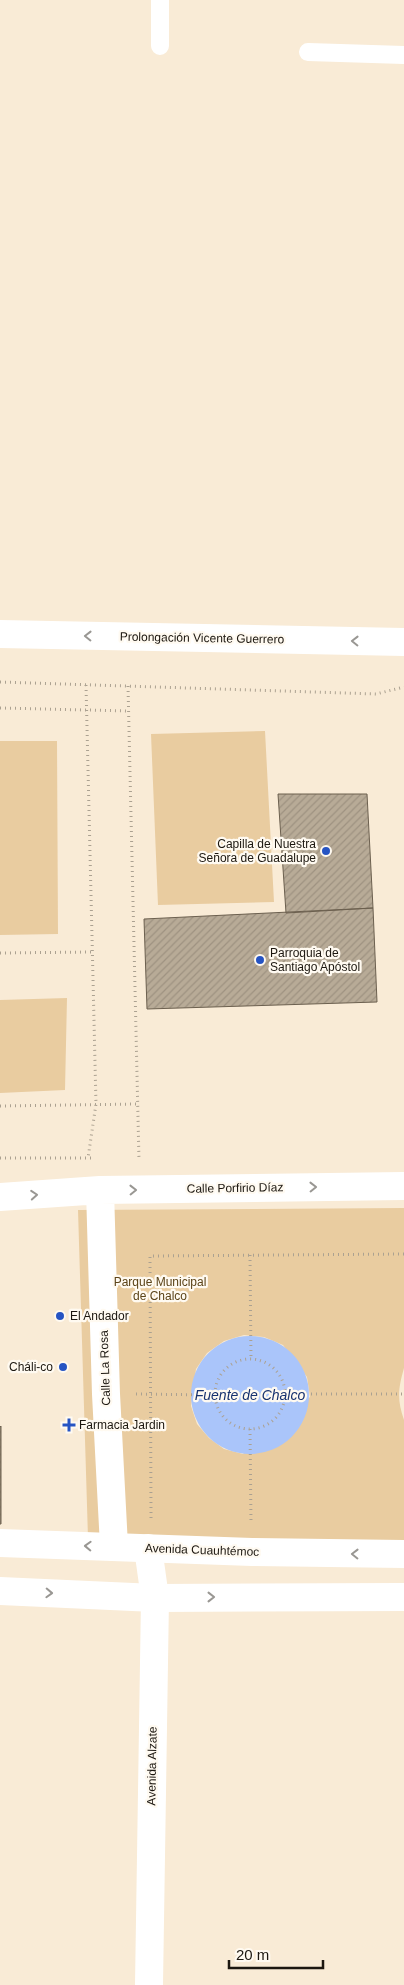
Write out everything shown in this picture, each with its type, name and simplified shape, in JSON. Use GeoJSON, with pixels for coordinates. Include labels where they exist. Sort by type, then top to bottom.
{"type":"FeatureCollection","features":[{"type":"Feature","properties":{"kind":"street","name":"Prolongación Vicente Guerrero"},"geometry":{"type":"LineString","coordinates":[[0,634],[404,642]]}},
{"type":"Feature","properties":{"kind":"street","name":"Calle Porfirio Díaz"},"geometry":{"type":"LineString","coordinates":[[0,1197],[100,1190],[404,1186]]}},
{"type":"Feature","properties":{"kind":"street","name":"Calle La Rosa"},"geometry":{"type":"LineString","coordinates":[[100,1190],[106,1394],[114,1546]]}},
{"type":"Feature","properties":{"kind":"street","name":"Avenida Cuauhtémoc"},"geometry":{"type":"LineString","coordinates":[[0,1543],[114,1546],[150,1535],[252,1552],[404,1554]]}},
{"type":"Feature","properties":{"kind":"street","name":"Avenida Alzate"},"geometry":{"type":"LineString","coordinates":[[149,1985],[155,1598],[150,1535]]}},
{"type":"Feature","properties":{"kind":"street"},"geometry":{"type":"LineString","coordinates":[[0,1591],[155,1598],[404,1597]]}},
{"type":"Feature","properties":{"kind":"lane"},"geometry":{"type":"LineString","coordinates":[[160,0],[160,46]]}},
{"type":"Feature","properties":{"kind":"lane"},"geometry":{"type":"LineString","coordinates":[[308,52],[404,56]]}},
{"type":"Feature","properties":{"kind":"path"},"geometry":{"type":"LineString","coordinates":[[0,682],[376,694],[404,687]]}},
{"type":"Feature","properties":{"kind":"path"},"geometry":{"type":"LineString","coordinates":[[86,685],[96,1104],[88,1158]]}},
{"type":"Feature","properties":{"kind":"path"},"geometry":{"type":"LineString","coordinates":[[128,686],[140,1190]]}},
{"type":"Feature","properties":{"kind":"path"},"geometry":{"type":"LineString","coordinates":[[0,708],[128,710]]}},
{"type":"Feature","properties":{"kind":"path"},"geometry":{"type":"LineString","coordinates":[[0,953],[92,952]]}},
{"type":"Feature","properties":{"kind":"path"},"geometry":{"type":"LineString","coordinates":[[0,1106],[138,1104]]}},
{"type":"Feature","properties":{"kind":"path"},"geometry":{"type":"LineString","coordinates":[[130,1157],[139,1157]]}},
{"type":"Feature","properties":{"kind":"path"},"geometry":{"type":"LineString","coordinates":[[0,1158],[96,1158]]}},
{"type":"Feature","properties":{"kind":"path"},"geometry":{"type":"LineString","coordinates":[[150,1535],[150,1256],[404,1254]]}},
{"type":"Feature","properties":{"kind":"path"},"geometry":{"type":"LineString","coordinates":[[250,1255],[251,1359]]}},
{"type":"Feature","properties":{"kind":"path"},"geometry":{"type":"LineString","coordinates":[[251,1359],[267,1363],[277,1370],[283,1380],[286,1394],[280,1413],[272,1421],[262,1427],[250,1429],[228,1421],[216,1402],[215,1394],[218,1379],[225,1370],[234,1362],[251,1359]]}},
{"type":"Feature","properties":{"kind":"path"},"geometry":{"type":"LineString","coordinates":[[106,1394],[215,1394]]}},
{"type":"Feature","properties":{"kind":"path"},"geometry":{"type":"LineString","coordinates":[[286,1394],[404,1394]]}},
{"type":"Feature","properties":{"kind":"path"},"geometry":{"type":"LineString","coordinates":[[250,1429],[252,1552]]}},
{"type":"Feature","properties":{"kind":"green space"},"geometry":{"type":"Polygon","coordinates":[[[265,731],[274,902],[158,905],[151,734],[265,731]]]}},
{"type":"Feature","properties":{"kind":"green space"},"geometry":{"type":"Polygon","coordinates":[[[0,741],[57,741],[58,934],[0,935],[0,741]]]}},
{"type":"Feature","properties":{"kind":"green space"},"geometry":{"type":"Polygon","coordinates":[[[67,998],[65,1090],[0,1093],[0,1000],[67,998]]]}},
{"type":"Feature","properties":{"kind":"green space","name":"Parque Municipal de Chalco"},"geometry":{"type":"Polygon","coordinates":[[[404,1208],[404,1368],[399,1394],[404,1420],[404,1543],[88,1538],[78,1210],[404,1208]],[[244,1335],[224,1341],[207,1353],[196,1369],[191,1406],[197,1424],[209,1438],[224,1449],[243,1454],[310,1397],[307,1377],[283,1345],[264,1337],[244,1335]]]}},
{"type":"Feature","properties":{"kind":"water","name":"Fuente de Chalco"},"geometry":{"type":"Polygon","coordinates":[[[250,1336],[273,1340],[292,1353],[305,1372],[309,1395],[305,1418],[292,1437],[273,1450],[250,1454],[227,1450],[208,1437],[195,1418],[191,1395],[195,1372],[208,1353],[227,1340],[250,1336]]]}},
{"type":"Feature","properties":{"kind":"building","name":"Capilla de Nuestra Señora de Guadalupe"},"geometry":{"type":"Polygon","coordinates":[[[278,794],[367,794],[373,908],[286,913],[278,794]]]}},
{"type":"Feature","properties":{"kind":"building","name":"Parroquia de Santiago Apóstol"},"geometry":{"type":"Polygon","coordinates":[[[373,908],[377,1002],[147,1009],[144,919],[373,908]]]}},
{"type":"Feature","properties":{"kind":"building"},"geometry":{"type":"Polygon","coordinates":[[[0,1427],[1,1524],[0,1524],[0,1427]]]}},
{"type":"Feature","properties":{"kind":"place","name":"Capilla de Nuestra Señora de Guadalupe"},"geometry":{"type":"Point","coordinates":[326,851]}},
{"type":"Feature","properties":{"kind":"place","name":"Parroquia de Santiago Apóstol"},"geometry":{"type":"Point","coordinates":[260,960]}},
{"type":"Feature","properties":{"kind":"place","name":"El Andador"},"geometry":{"type":"Point","coordinates":[60,1316]}},
{"type":"Feature","properties":{"kind":"place","name":"Cháli-co"},"geometry":{"type":"Point","coordinates":[63,1367]}},
{"type":"Feature","properties":{"kind":"place","name":"Farmacia Jardin"},"geometry":{"type":"Point","coordinates":[69,1425]}}]}
